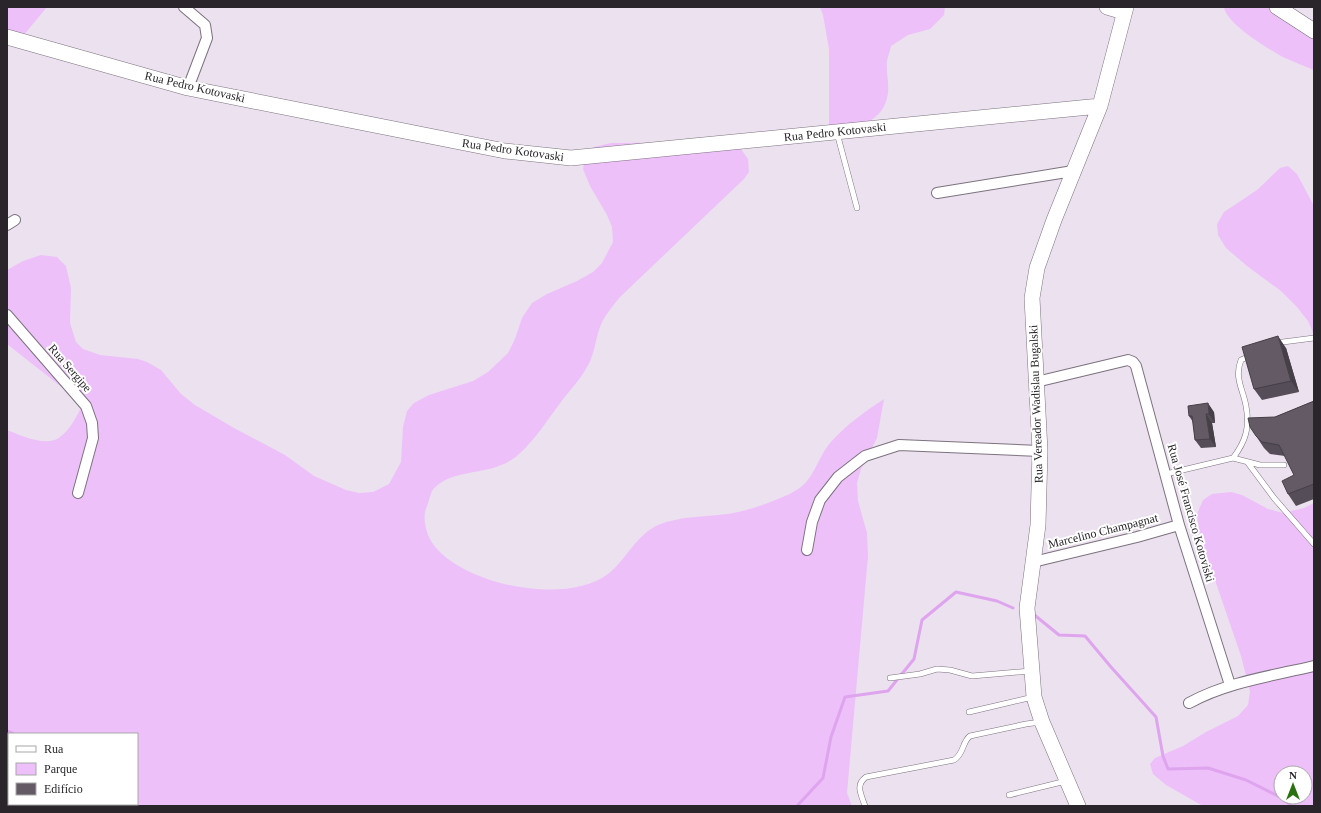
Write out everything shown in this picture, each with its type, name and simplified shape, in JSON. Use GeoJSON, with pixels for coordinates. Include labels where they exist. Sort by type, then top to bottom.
{"type":"FeatureCollection","features":[{"type":"Feature","properties":{"kind":"street"},"geometry":{"type":"LineString","coordinates":[[184,7],[205,24],[207,38],[188,88]]}},
{"type":"Feature","properties":{"kind":"street"},"geometry":{"type":"LineString","coordinates":[[1107,7],[1125,9]]}},
{"type":"Feature","properties":{"kind":"street"},"geometry":{"type":"LineString","coordinates":[[1277,7],[1314,31]]}},
{"type":"Feature","properties":{"kind":"street","name":"Rua Vereador Wadislau Bugalski"},"geometry":{"type":"LineString","coordinates":[[1078,806],[1042,722],[1034,697],[1027,608],[1038,525],[1040,451],[1032,298],[1037,268],[1073,171],[1100,106],[1125,9]]}},
{"type":"Feature","properties":{"kind":"street","name":"Rua Pedro Kotovaski"},"geometry":{"type":"LineString","coordinates":[[7,37],[188,88],[505,151],[571,158],[1100,106]]}},
{"type":"Feature","properties":{"kind":"street"},"geometry":{"type":"LineString","coordinates":[[937,193],[1073,171]]}},
{"type":"Feature","properties":{"kind":"street","name":"Rua Sergipe"},"geometry":{"type":"LineString","coordinates":[[7,315],[86,406],[92,423],[93,438],[78,493]]}},
{"type":"Feature","properties":{"kind":"street","name":"Rua José Francisco Kotoviski"},"geometry":{"type":"LineString","coordinates":[[1036,382],[1128,360],[1133,362],[1136,366],[1180,525],[1230,685]]}},
{"type":"Feature","properties":{"kind":"street"},"geometry":{"type":"LineString","coordinates":[[807,550],[812,522],[820,500],[838,477],[865,456],[900,446],[1040,451]]}},
{"type":"Feature","properties":{"kind":"street","name":"Marcelino Champagnat"},"geometry":{"type":"LineString","coordinates":[[1033,562],[1180,525]]}},
{"type":"Feature","properties":{"kind":"street"},"geometry":{"type":"LineString","coordinates":[[1188,702],[1204,694],[1230,685],[1314,666]]}},
{"type":"Feature","properties":{"kind":"lane"},"geometry":{"type":"LineString","coordinates":[[836,132],[857,208]]}},
{"type":"Feature","properties":{"kind":"lane"},"geometry":{"type":"LineString","coordinates":[[1268,347],[1275,343],[1314,338]]}},
{"type":"Feature","properties":{"kind":"lane"},"geometry":{"type":"LineString","coordinates":[[1233,458],[1245,441],[1248,425],[1246,405],[1239,382],[1238,368],[1241,360],[1254,354]]}},
{"type":"Feature","properties":{"kind":"lane"},"geometry":{"type":"LineString","coordinates":[[1166,474],[1233,458],[1248,463],[1271,466],[1284,465]]}},
{"type":"Feature","properties":{"kind":"lane"},"geometry":{"type":"LineString","coordinates":[[1248,463],[1274,498],[1314,544]]}},
{"type":"Feature","properties":{"kind":"lane"},"geometry":{"type":"LineString","coordinates":[[890,678],[920,674],[937,669],[950,670],[972,676],[1032,671]]}},
{"type":"Feature","properties":{"kind":"lane"},"geometry":{"type":"LineString","coordinates":[[969,712],[1034,697]]}},
{"type":"Feature","properties":{"kind":"lane"},"geometry":{"type":"LineString","coordinates":[[865,806],[859,785],[866,777],[954,760],[959,757],[967,738],[970,736],[1042,722]]}},
{"type":"Feature","properties":{"kind":"lane"},"geometry":{"type":"LineString","coordinates":[[1009,795],[1067,781]]}},
{"type":"Feature","properties":{"kind":"green space"},"geometry":{"type":"Polygon","coordinates":[[[7,7],[47,7],[23,36],[7,33],[7,7]]]}},
{"type":"Feature","properties":{"kind":"green space"},"geometry":{"type":"Polygon","coordinates":[[[820,7],[945,7],[944,15],[930,29],[908,35],[891,46],[887,61],[888,93],[881,111],[874,118],[858,126],[829,133],[829,49],[823,15],[820,7]]]}},
{"type":"Feature","properties":{"kind":"green space"},"geometry":{"type":"Polygon","coordinates":[[[1224,7],[1280,7],[1314,30],[1314,70],[1285,58],[1250,36],[1232,21],[1224,7]]]}},
{"type":"Feature","properties":{"kind":"green space"},"geometry":{"type":"Polygon","coordinates":[[[736,142],[748,159],[749,172],[744,179],[620,297],[603,321],[591,358],[584,372],[525,448],[517,456],[506,463],[492,468],[446,479],[432,491],[425,510],[426,527],[429,537],[437,549],[452,562],[472,573],[495,581],[520,587],[545,589],[569,588],[590,583],[608,574],[643,535],[658,525],[683,518],[735,513],[766,504],[795,491],[806,483],[826,448],[836,436],[856,419],[884,399],[877,438],[861,469],[857,483],[858,501],[867,533],[868,556],[847,793],[852,806],[44,805],[138,805],[138,733],[8,733],[7,744],[7,430],[34,440],[55,440],[64,434],[83,404],[7,344],[7,270],[23,261],[41,255],[57,257],[66,266],[71,288],[70,323],[76,342],[83,349],[100,355],[138,359],[147,362],[161,370],[181,394],[195,405],[285,455],[314,476],[346,490],[359,493],[373,492],[389,484],[401,462],[403,427],[407,411],[414,403],[429,395],[473,381],[488,372],[508,353],[515,339],[522,318],[532,303],[547,294],[577,281],[593,272],[602,263],[613,242],[612,227],[607,215],[590,186],[583,169],[586,154],[594,147],[611,143],[736,142]]]}},
{"type":"Feature","properties":{"kind":"green space"},"geometry":{"type":"Polygon","coordinates":[[[1288,166],[1297,174],[1314,206],[1314,335],[1308,321],[1297,307],[1281,291],[1247,266],[1226,248],[1218,235],[1217,224],[1224,212],[1257,190],[1280,168],[1288,166]]]}},
{"type":"Feature","properties":{"kind":"green space"},"geometry":{"type":"Polygon","coordinates":[[[1231,492],[1242,495],[1268,509],[1283,513],[1304,508],[1314,503],[1314,806],[1203,806],[1166,785],[1153,774],[1150,764],[1155,758],[1183,746],[1206,732],[1238,716],[1248,705],[1250,691],[1241,656],[1199,530],[1197,514],[1203,500],[1212,494],[1231,492]]]}},
{"type":"Feature","properties":{"kind":"building"},"geometry":{"type":"Polygon","coordinates":[[[1278,336],[1291,381],[1254,389],[1242,347],[1278,336]]]}},
{"type":"Feature","properties":{"kind":"building"},"geometry":{"type":"Polygon","coordinates":[[[1314,401],[1314,484],[1288,494],[1282,481],[1294,475],[1279,445],[1262,442],[1250,427],[1248,418],[1275,417],[1314,401]]]}},
{"type":"Feature","properties":{"kind":"building"},"geometry":{"type":"Polygon","coordinates":[[[1208,403],[1209,414],[1206,414],[1210,439],[1195,440],[1192,416],[1189,416],[1188,406],[1208,403]]]}},
{"type":"Feature","properties":{"kind":"waterway"},"geometry":{"type":"LineString","coordinates":[[797,806],[823,778],[831,737],[845,697],[888,691],[914,659],[922,620],[956,592],[997,601],[1013,608]]}},
{"type":"Feature","properties":{"kind":"waterway"},"geometry":{"type":"LineString","coordinates":[[1032,613],[1059,635],[1085,636],[1156,717],[1163,756],[1168,769],[1208,768],[1246,780],[1284,799],[1291,806]]}},
{"type":"Feature","properties":{"kind":"waterway"},"geometry":{"type":"LineString","coordinates":[[7,731],[12,733]]}}]}
